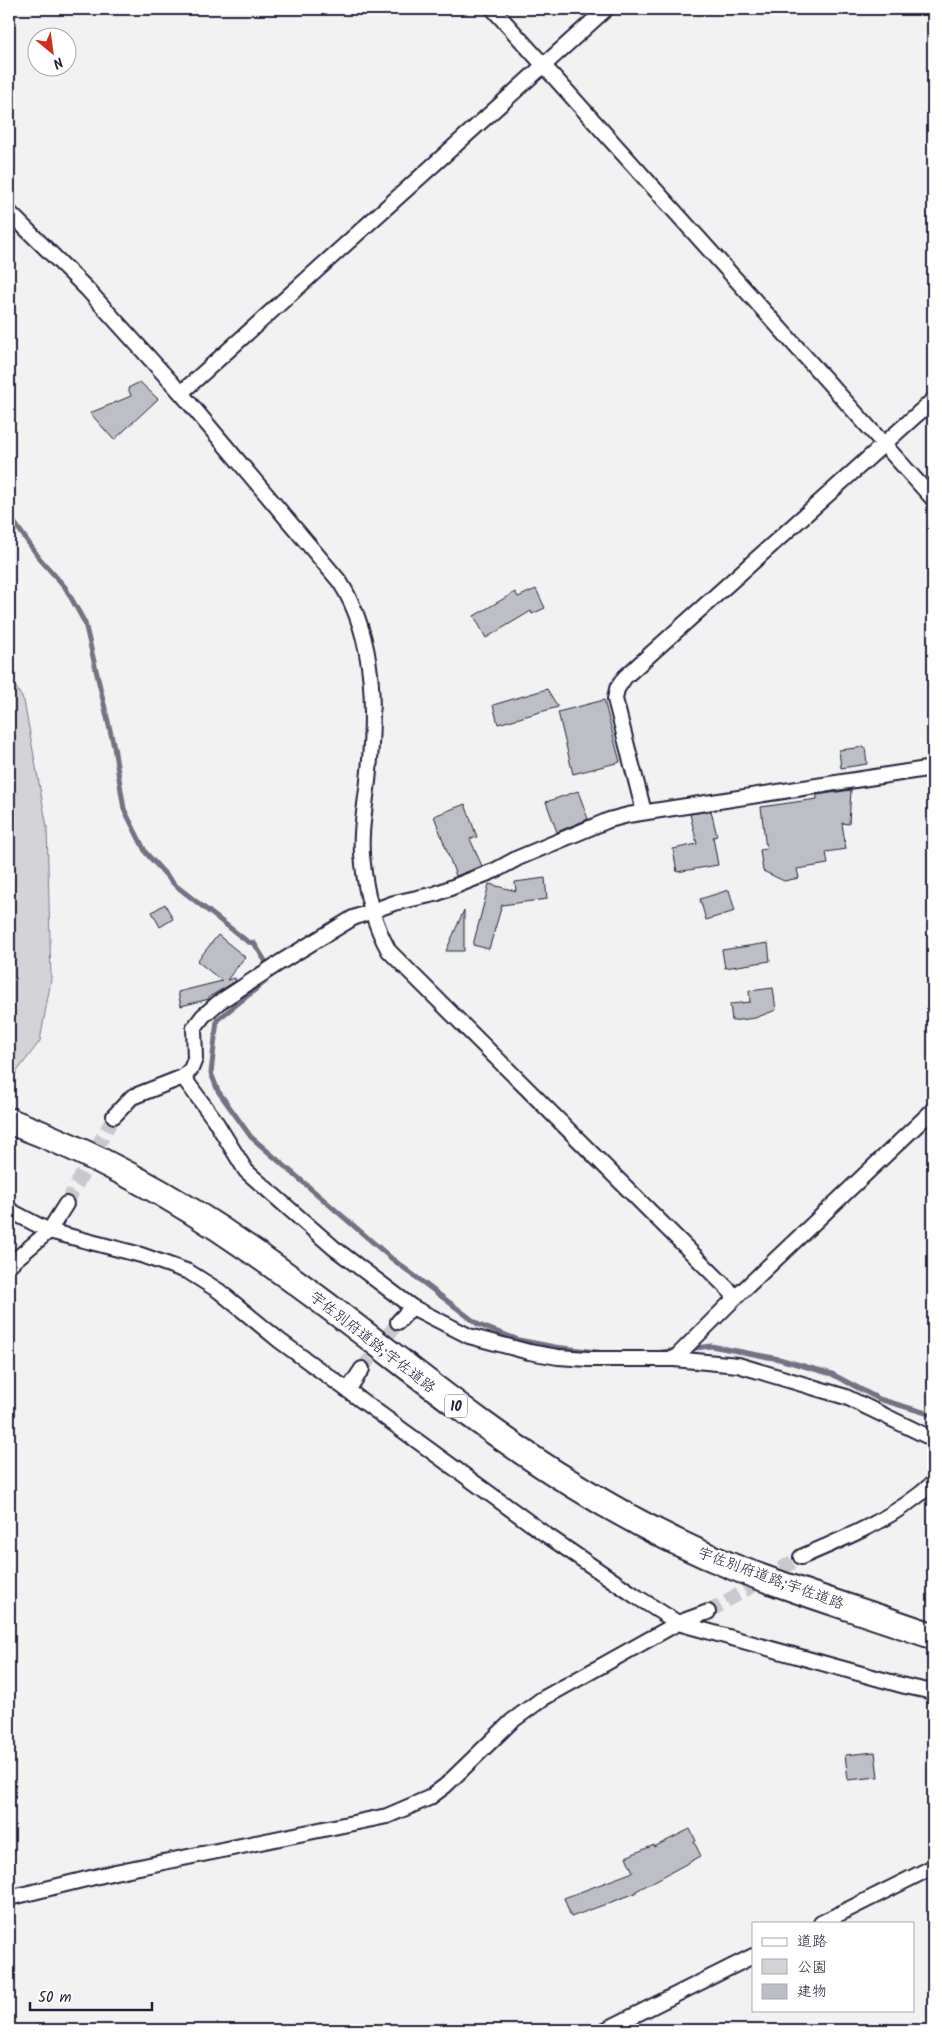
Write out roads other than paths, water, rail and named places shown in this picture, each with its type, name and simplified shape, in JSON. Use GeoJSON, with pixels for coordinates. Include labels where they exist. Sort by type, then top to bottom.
{"type":"FeatureCollection","features":[{"type":"Feature","properties":{"kind":"highway","name":"宇佐別府道路;宇佐道路"},"geometry":{"type":"LineString","coordinates":[[9,1121],[65,1144],[115,1168],[208,1221],[310,1293],[455,1405],[591,1495],[670,1539],[735,1568],[933,1636]]}},
{"type":"Feature","properties":{"kind":"street"},"geometry":{"type":"LineString","coordinates":[[493,9],[933,499]]}},
{"type":"Feature","properties":{"kind":"street"},"geometry":{"type":"LineString","coordinates":[[181,393],[606,9]]}},
{"type":"Feature","properties":{"kind":"street"},"geometry":{"type":"LineString","coordinates":[[9,212],[87,289],[181,393],[327,567],[351,599],[366,647],[370,668],[370,759],[362,839],[362,864],[371,910],[379,934],[389,951],[736,1297]]}},
{"type":"Feature","properties":{"kind":"street"},"geometry":{"type":"LineString","coordinates":[[644,812],[615,699],[617,689],[625,677],[933,400]]}},
{"type":"Feature","properties":{"kind":"street"},"geometry":{"type":"LineString","coordinates":[[114,1116],[132,1097],[183,1077],[191,1070],[195,1059],[194,1028],[203,1016],[218,1003],[338,926],[371,910],[435,894],[496,870],[518,858],[609,820],[644,812],[933,768]]}},
{"type":"Feature","properties":{"kind":"street"},"geometry":{"type":"LineString","coordinates":[[183,1077],[214,1119],[246,1171],[334,1248],[412,1307],[470,1336],[530,1352],[588,1359],[674,1359],[738,1365],[846,1397],[933,1439]]}},
{"type":"Feature","properties":{"kind":"street"},"geometry":{"type":"LineString","coordinates":[[674,1359],[736,1297],[933,1110]]}},
{"type":"Feature","properties":{"kind":"street"},"geometry":{"type":"LineString","coordinates":[[9,1264],[49,1230],[66,1204]]}},
{"type":"Feature","properties":{"kind":"street"},"geometry":{"type":"LineString","coordinates":[[9,1210],[49,1230],[141,1255],[189,1272],[219,1291],[280,1341],[545,1534],[678,1623],[905,1686],[933,1692]]}},
{"type":"Feature","properties":{"kind":"street"},"geometry":{"type":"LineString","coordinates":[[398,1322],[412,1307]]}},
{"type":"Feature","properties":{"kind":"street"},"geometry":{"type":"LineString","coordinates":[[348,1390],[362,1369]]}},
{"type":"Feature","properties":{"kind":"street"},"geometry":{"type":"LineString","coordinates":[[801,1557],[863,1530],[908,1505],[933,1483]]}},
{"type":"Feature","properties":{"kind":"street"},"geometry":{"type":"LineString","coordinates":[[9,1898],[115,1872],[387,1816],[429,1798],[445,1786],[512,1720],[542,1699],[678,1623],[708,1612]]}},
{"type":"Feature","properties":{"kind":"street"},"geometry":{"type":"LineString","coordinates":[[823,1922],[933,1867]]}},
{"type":"Feature","properties":{"kind":"street"},"geometry":{"type":"LineString","coordinates":[[606,2030],[752,1957]]}},
{"type":"Feature","properties":{"kind":"waterway"},"geometry":{"type":"LineString","coordinates":[[9,515],[40,559],[65,587],[85,623],[114,747],[124,809],[146,853],[175,885],[248,942],[254,943],[269,967]]}},
{"type":"Feature","properties":{"kind":"waterway"},"geometry":{"type":"LineString","coordinates":[[268,975],[266,981],[217,1020],[211,1073],[218,1091],[251,1137],[391,1258],[479,1325],[519,1340],[555,1347],[605,1353]]}},
{"type":"Feature","properties":{"kind":"waterway"},"geometry":{"type":"LineString","coordinates":[[688,1349],[711,1346],[779,1359],[832,1374],[879,1399],[933,1415]]}},
{"type":"Feature","properties":{"kind":"waterway"},"geometry":{"type":"LineString","coordinates":[[656,1353],[677,1350]]}},
{"type":"Feature","properties":{"kind":"tunnel"},"geometry":{"type":"LineString","coordinates":[[66,1204],[114,1116]]}},
{"type":"Feature","properties":{"kind":"tunnel"},"geometry":{"type":"LineString","coordinates":[[362,1369],[398,1322]]}},
{"type":"Feature","properties":{"kind":"tunnel"},"geometry":{"type":"LineString","coordinates":[[708,1612],[801,1557]]}}]}
